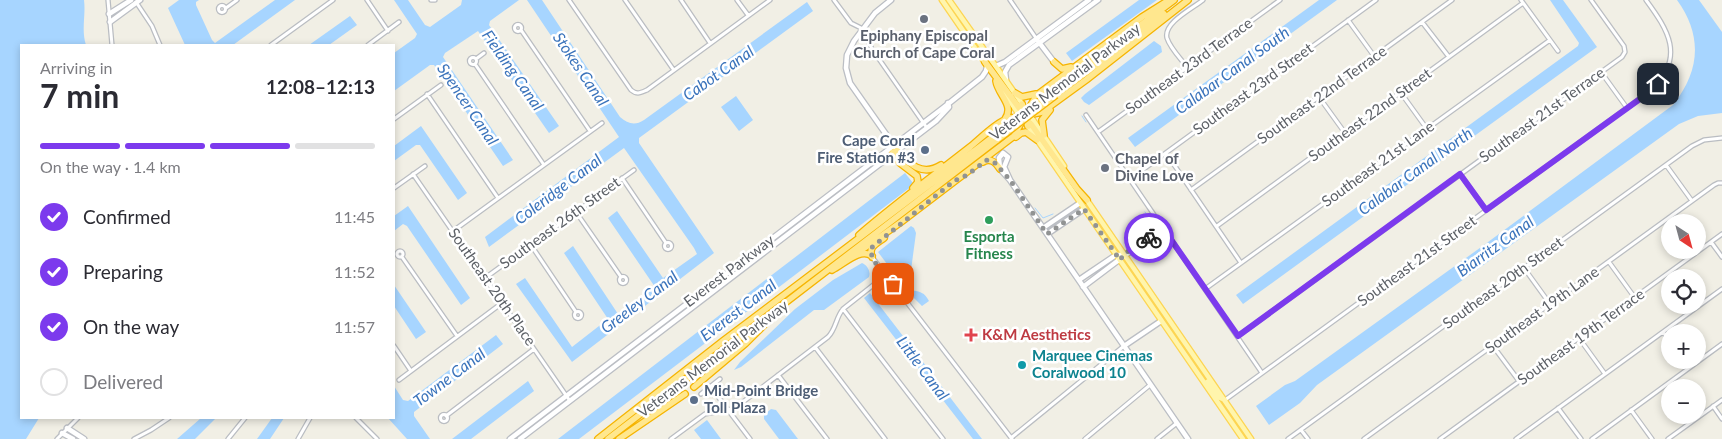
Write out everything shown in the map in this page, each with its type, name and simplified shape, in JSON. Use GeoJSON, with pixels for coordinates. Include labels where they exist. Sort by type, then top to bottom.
{"type":"FeatureCollection","features":[{"type":"Feature","properties":{"kind":"highway"},"geometry":{"type":"LineString","coordinates":[[1054,82],[1142,17],[1169,0]]}},
{"type":"Feature","properties":{"kind":"highway","name":"Veterans Memorial Parkway"},"geometry":{"type":"LineString","coordinates":[[608,439],[794,297],[1052,91],[1174,0]]}},
{"type":"Feature","properties":{"kind":"highway","name":"Veterans Memorial Parkway"},"geometry":{"type":"LineString","coordinates":[[1052,91],[1184,0]]}},
{"type":"Feature","properties":{"kind":"highway"},"geometry":{"type":"LineString","coordinates":[[986,64],[1026,110],[1036,114],[1044,112],[1188,0]]}},
{"type":"Feature","properties":{"kind":"highway"},"geometry":{"type":"LineString","coordinates":[[1054,62],[1063,69],[1076,65]]}},
{"type":"Feature","properties":{"kind":"highway"},"geometry":{"type":"LineString","coordinates":[[1052,91],[1058,72],[1054,62]]}},
{"type":"Feature","properties":{"kind":"highway"},"geometry":{"type":"LineString","coordinates":[[996,81],[998,90],[1009,108],[1008,115],[1003,122]]}},
{"type":"Feature","properties":{"kind":"highway"},"geometry":{"type":"LineString","coordinates":[[1015,94],[1021,97],[1029,97],[1042,90],[1052,91]]}},
{"type":"Feature","properties":{"kind":"highway"},"geometry":{"type":"LineString","coordinates":[[893,206],[995,138],[1018,131],[1024,120],[1026,110],[1042,90]]}},
{"type":"Feature","properties":{"kind":"highway"},"geometry":{"type":"LineString","coordinates":[[1052,91],[1042,95],[1045,104],[1049,105],[1063,98]]}},
{"type":"Feature","properties":{"kind":"highway"},"geometry":{"type":"LineString","coordinates":[[1044,135],[1042,124],[1044,116],[1063,98]]}},
{"type":"Feature","properties":{"kind":"highway"},"geometry":{"type":"LineString","coordinates":[[994,128],[1011,118],[1024,120],[1033,127],[1076,189],[1087,200]]}},
{"type":"Feature","properties":{"kind":"highway"},"geometry":{"type":"LineString","coordinates":[[895,149],[914,167],[924,170],[931,169],[941,166],[979,137],[1008,138],[1007,132],[1002,126],[994,128]]}},
{"type":"Feature","properties":{"kind":"highway"},"geometry":{"type":"LineString","coordinates":[[988,156],[995,138],[994,128]]}},
{"type":"Feature","properties":{"kind":"highway"},"geometry":{"type":"LineString","coordinates":[[832,270],[1023,132],[1030,134],[1037,140]]}},
{"type":"Feature","properties":{"kind":"highway","name":"Veterans Memorial Parkway"},"geometry":{"type":"LineString","coordinates":[[598,439],[716,346],[995,138]]}},
{"type":"Feature","properties":{"kind":"highway"},"geometry":{"type":"LineString","coordinates":[[827,263],[913,188],[918,180],[915,174],[900,163],[895,149]]}},
{"type":"Feature","properties":{"kind":"highway"},"geometry":{"type":"LineString","coordinates":[[954,181],[967,175],[987,160],[994,162],[1000,170]]}},
{"type":"Feature","properties":{"kind":"highway"},"geometry":{"type":"LineString","coordinates":[[872,257],[870,252],[873,247],[911,218],[932,198]]}},
{"type":"Feature","properties":{"kind":"highway"},"geometry":{"type":"LineString","coordinates":[[818,278],[861,253],[867,253],[872,257]]}},
{"type":"Feature","properties":{"kind":"highway","name":"Veterans Memorial Parkway"},"geometry":{"type":"LineString","coordinates":[[694,387],[794,297]]}},
{"type":"Feature","properties":{"kind":"highway","name":"Veterans Memorial Parkway"},"geometry":{"type":"LineString","coordinates":[[619,439],[685,394]]}},
{"type":"Feature","properties":{"kind":"main road"},"geometry":{"type":"LineString","coordinates":[[942,0],[1242,439]]}},
{"type":"Feature","properties":{"kind":"main road"},"geometry":{"type":"LineString","coordinates":[[949,0],[1044,135],[1251,439]]}},
{"type":"Feature","properties":{"kind":"main road"},"geometry":{"type":"LineString","coordinates":[[1161,320],[1169,324],[1178,338],[1186,345]]}},
{"type":"Feature","properties":{"kind":"main road"},"geometry":{"type":"LineString","coordinates":[[1198,375],[1219,398],[1225,400]]}},
{"type":"Feature","properties":{"kind":"street"},"geometry":{"type":"LineString","coordinates":[[108,0],[112,44]]}},
{"type":"Feature","properties":{"kind":"street"},"geometry":{"type":"LineString","coordinates":[[110,14],[130,0]]}},
{"type":"Feature","properties":{"kind":"street"},"geometry":{"type":"LineString","coordinates":[[226,8],[237,0]]}},
{"type":"Feature","properties":{"kind":"street"},"geometry":{"type":"LineString","coordinates":[[273,44],[334,0]]}},
{"type":"Feature","properties":{"kind":"street"},"geometry":{"type":"LineString","coordinates":[[367,0],[388,31]]}},
{"type":"Feature","properties":{"kind":"street"},"geometry":{"type":"LineString","coordinates":[[569,0],[631,90],[638,94],[647,90],[673,69],[770,0]]}},
{"type":"Feature","properties":{"kind":"street"},"geometry":{"type":"LineString","coordinates":[[625,0],[673,69]]}},
{"type":"Feature","properties":{"kind":"street"},"geometry":{"type":"LineString","coordinates":[[681,0],[710,43]]}},
{"type":"Feature","properties":{"kind":"street"},"geometry":{"type":"LineString","coordinates":[[737,0],[748,16]]}},
{"type":"Feature","properties":{"kind":"street"},"geometry":{"type":"LineString","coordinates":[[834,0],[851,23],[863,29],[872,48],[927,128]]}},
{"type":"Feature","properties":{"kind":"street"},"geometry":{"type":"LineString","coordinates":[[891,0],[875,13],[863,29],[847,55],[846,68],[850,83],[895,149]]}},
{"type":"Feature","properties":{"kind":"street"},"geometry":{"type":"LineString","coordinates":[[1010,0],[1054,62]]}},
{"type":"Feature","properties":{"kind":"street"},"geometry":{"type":"LineString","coordinates":[[1006,80],[1005,72],[1008,67],[1038,40],[1089,0]]}},
{"type":"Feature","properties":{"kind":"street"},"geometry":{"type":"LineString","coordinates":[[996,66],[1005,62],[1098,0]]}},
{"type":"Feature","properties":{"kind":"street"},"geometry":{"type":"LineString","coordinates":[[1187,67],[1168,40],[1167,29],[1171,23],[1203,0]]}},
{"type":"Feature","properties":{"kind":"street","name":"Southeast 23rd Terrace"},"geometry":{"type":"LineString","coordinates":[[1098,132],[1280,0]]}},
{"type":"Feature","properties":{"kind":"street","name":"Southeast 23rd Street"},"geometry":{"type":"LineString","coordinates":[[1130,179],[1376,0]]}},
{"type":"Feature","properties":{"kind":"street","name":"Southeast 22nd Terrace"},"geometry":{"type":"LineString","coordinates":[[1191,190],[1452,0]]}},
{"type":"Feature","properties":{"kind":"street","name":"Southeast 21st Terrace"},"geometry":{"type":"LineString","coordinates":[[1238,336],[1622,57],[1625,52],[1624,46],[1591,0]]}},
{"type":"Feature","properties":{"kind":"street","name":"Southeast 21st Street"},"geometry":{"type":"LineString","coordinates":[[1225,400],[1627,108],[1658,83],[1667,70],[1670,58],[1670,43],[1667,32],[1646,0]]}},
{"type":"Feature","properties":{"kind":"street"},"geometry":{"type":"LineString","coordinates":[[110,22],[138,1],[160,44]]}},
{"type":"Feature","properties":{"kind":"street"},"geometry":{"type":"LineString","coordinates":[[1522,2],[1558,51]]}},
{"type":"Feature","properties":{"kind":"street","name":"Southeast 22nd Street"},"geometry":{"type":"LineString","coordinates":[[1216,226],[1449,58],[1522,2]]}},
{"type":"Feature","properties":{"kind":"street"},"geometry":{"type":"LineString","coordinates":[[1348,20],[1374,56]]}},
{"type":"Feature","properties":{"kind":"street"},"geometry":{"type":"LineString","coordinates":[[369,44],[399,22]]}},
{"type":"Feature","properties":{"kind":"street"},"geometry":{"type":"LineString","coordinates":[[1422,22],[1449,58]]}},
{"type":"Feature","properties":{"kind":"street"},"geometry":{"type":"LineString","coordinates":[[521,30],[590,131]]}},
{"type":"Feature","properties":{"kind":"street","name":"Southeast 21st Lane"},"geometry":{"type":"LineString","coordinates":[[1206,289],[1550,40]]}},
{"type":"Feature","properties":{"kind":"street"},"geometry":{"type":"LineString","coordinates":[[484,54],[476,59],[472,58],[470,60],[472,64],[475,64],[544,165]]}},
{"type":"Feature","properties":{"kind":"street"},"geometry":{"type":"LineString","coordinates":[[475,64],[476,59]]}},
{"type":"Feature","properties":{"kind":"street","name":"Everest Parkway"},"geometry":{"type":"LineString","coordinates":[[895,149],[923,123],[979,79],[986,71],[986,64]]}},
{"type":"Feature","properties":{"kind":"street"},"geometry":{"type":"LineString","coordinates":[[1601,72],[1627,108]]}},
{"type":"Feature","properties":{"kind":"street"},"geometry":{"type":"LineString","coordinates":[[395,118],[440,85]]}},
{"type":"Feature","properties":{"kind":"street"},"geometry":{"type":"LineString","coordinates":[[1401,92],[1427,129]]}},
{"type":"Feature","properties":{"kind":"street"},"geometry":{"type":"LineString","coordinates":[[427,94],[498,198]]}},
{"type":"Feature","properties":{"kind":"street"},"geometry":{"type":"LineString","coordinates":[[1319,97],[1345,133]]}},
{"type":"Feature","properties":{"kind":"street","name":"Everest Parkway"},"geometry":{"type":"LineString","coordinates":[[520,439],[568,399],[782,234],[895,149],[927,128],[949,107],[948,103]]}},
{"type":"Feature","properties":{"kind":"street"},"geometry":{"type":"LineString","coordinates":[[1086,115],[1262,372]]}},
{"type":"Feature","properties":{"kind":"street"},"geometry":{"type":"LineString","coordinates":[[453,231],[602,123]]}},
{"type":"Feature","properties":{"kind":"street","name":"Southeast 20th Street"},"geometry":{"type":"LineString","coordinates":[[1288,439],[1666,165],[1698,143],[1709,139],[1722,138]]}},
{"type":"Feature","properties":{"kind":"street"},"geometry":{"type":"LineString","coordinates":[[1010,180],[1000,170],[999,158],[1000,155],[1005,153],[1008,159],[1004,169],[1010,180],[1188,439]]}},
{"type":"Feature","properties":{"kind":"street"},"geometry":{"type":"LineString","coordinates":[[1166,153],[1242,263]]}},
{"type":"Feature","properties":{"kind":"street"},"geometry":{"type":"LineString","coordinates":[[1666,165],[1692,201]]}},
{"type":"Feature","properties":{"kind":"street"},"geometry":{"type":"LineString","coordinates":[[395,187],[425,166]]}},
{"type":"Feature","properties":{"kind":"street","name":"Southeast 26th Street"},"geometry":{"type":"LineString","coordinates":[[485,278],[634,170]]}},
{"type":"Feature","properties":{"kind":"street","name":"Southeast 20th Place"},"geometry":{"type":"LineString","coordinates":[[413,174],[568,399]]}},
{"type":"Feature","properties":{"kind":"street"},"geometry":{"type":"LineString","coordinates":[[1460,174],[1486,210]]}},
{"type":"Feature","properties":{"kind":"street"},"geometry":{"type":"LineString","coordinates":[[622,178],[666,243]]}},
{"type":"Feature","properties":{"kind":"street","name":"Southeast 19th Lane"},"geometry":{"type":"LineString","coordinates":[[1364,439],[1716,183],[1721,183]]}},
{"type":"Feature","properties":{"kind":"street"},"geometry":{"type":"LineString","coordinates":[[1043,228],[1080,203]]}},
{"type":"Feature","properties":{"kind":"street"},"geometry":{"type":"LineString","coordinates":[[1047,234],[1084,209]]}},
{"type":"Feature","properties":{"kind":"street"},"geometry":{"type":"LineString","coordinates":[[576,212],[621,277]]}},
{"type":"Feature","properties":{"kind":"street"},"geometry":{"type":"LineString","coordinates":[[1083,287],[1120,260],[1124,254],[1163,228]]}},
{"type":"Feature","properties":{"kind":"street","name":"Southeast 19th Terrace"},"geometry":{"type":"LineString","coordinates":[[1440,439],[1722,234]]}},
{"type":"Feature","properties":{"kind":"street"},"geometry":{"type":"LineString","coordinates":[[1711,242],[1722,257]]}},
{"type":"Feature","properties":{"kind":"street"},"geometry":{"type":"LineString","coordinates":[[530,245],[576,312]]}},
{"type":"Feature","properties":{"kind":"street"},"geometry":{"type":"LineString","coordinates":[[1078,280],[1116,255],[1124,254]]}},
{"type":"Feature","properties":{"kind":"street"},"geometry":{"type":"LineString","coordinates":[[402,257],[457,336]]}},
{"type":"Feature","properties":{"kind":"street"},"geometry":{"type":"LineString","coordinates":[[872,257],[1012,439],[1124,346],[1161,320]]}},
{"type":"Feature","properties":{"kind":"street"},"geometry":{"type":"LineString","coordinates":[[1608,262],[1635,298]]}},
{"type":"Feature","properties":{"kind":"street"},"geometry":{"type":"LineString","coordinates":[[1524,268],[1550,304]]}},
{"type":"Feature","properties":{"kind":"street"},"geometry":{"type":"LineString","coordinates":[[671,439],[705,414],[739,405],[831,334],[839,315],[844,309],[886,275]]}},
{"type":"Feature","properties":{"kind":"street"},"geometry":{"type":"LineString","coordinates":[[1674,324],[1722,289]]}},
{"type":"Feature","properties":{"kind":"street"},"geometry":{"type":"LineString","coordinates":[[399,380],[502,303]]}},
{"type":"Feature","properties":{"kind":"street"},"geometry":{"type":"LineString","coordinates":[[844,309],[943,439]]}},
{"type":"Feature","properties":{"kind":"street"},"geometry":{"type":"LineString","coordinates":[[1516,439],[1661,333]]}},
{"type":"Feature","properties":{"kind":"street"},"geometry":{"type":"LineString","coordinates":[[1579,338],[1605,374]]}},
{"type":"Feature","properties":{"kind":"street"},"geometry":{"type":"LineString","coordinates":[[1706,356],[1722,344]]}},
{"type":"Feature","properties":{"kind":"street"},"geometry":{"type":"LineString","coordinates":[[1493,346],[1519,381]]}},
{"type":"Feature","properties":{"kind":"street"},"geometry":{"type":"LineString","coordinates":[[395,347],[412,371]]}},
{"type":"Feature","properties":{"kind":"street"},"geometry":{"type":"LineString","coordinates":[[815,347],[885,439]]}},
{"type":"Feature","properties":{"kind":"street"},"geometry":{"type":"LineString","coordinates":[[446,416],[534,349]]}},
{"type":"Feature","properties":{"kind":"street"},"geometry":{"type":"LineString","coordinates":[[1592,439],[1689,369]]}},
{"type":"Feature","properties":{"kind":"street"},"geometry":{"type":"LineString","coordinates":[[778,375],[827,439]]}},
{"type":"Feature","properties":{"kind":"street"},"geometry":{"type":"LineString","coordinates":[[701,394],[720,379]]}},
{"type":"Feature","properties":{"kind":"street"},"geometry":{"type":"LineString","coordinates":[[1084,439],[1150,385]]}},
{"type":"Feature","properties":{"kind":"street"},"geometry":{"type":"LineString","coordinates":[[710,386],[750,439]]}},
{"type":"Feature","properties":{"kind":"street","name":"Everest Parkway"},"geometry":{"type":"LineString","coordinates":[[510,439],[568,399]]}},
{"type":"Feature","properties":{"kind":"street"},"geometry":{"type":"LineString","coordinates":[[1668,439],[1722,400]]}},
{"type":"Feature","properties":{"kind":"street"},"geometry":{"type":"LineString","coordinates":[[1713,406],[1722,419]]}},
{"type":"Feature","properties":{"kind":"street"},"geometry":{"type":"LineString","coordinates":[[1558,408],[1581,439]]}},
{"type":"Feature","properties":{"kind":"street"},"geometry":{"type":"LineString","coordinates":[[1631,410],[1652,439]]}},
{"type":"Feature","properties":{"kind":"street"},"geometry":{"type":"LineString","coordinates":[[57,439],[77,419]]}},
{"type":"Feature","properties":{"kind":"street"},"geometry":{"type":"LineString","coordinates":[[134,439],[167,419]]}},
{"type":"Feature","properties":{"kind":"street"},"geometry":{"type":"LineString","coordinates":[[228,439],[244,419]]}},
{"type":"Feature","properties":{"kind":"street"},"geometry":{"type":"LineString","coordinates":[[298,439],[309,419]]}},
{"type":"Feature","properties":{"kind":"street"},"geometry":{"type":"LineString","coordinates":[[357,419],[378,439]]}},
{"type":"Feature","properties":{"kind":"street"},"geometry":{"type":"LineString","coordinates":[[1157,439],[1177,422]]}},
{"type":"Feature","properties":{"kind":"street"},"geometry":{"type":"LineString","coordinates":[[67,428],[84,439]]}},
{"type":"Feature","properties":{"kind":"street"},"geometry":{"type":"LineString","coordinates":[[1301,430],[1308,439]]}},
{"type":"Feature","properties":{"kind":"street"},"geometry":{"type":"LineString","coordinates":[[62,433],[73,439]]}},
{"type":"Feature","properties":{"kind":"water"},"geometry":{"type":"Polygon","coordinates":[[[0,0],[84,0],[86,44],[20,44],[20,419],[38,419],[26,439],[0,439],[0,0]]]}},
{"type":"Feature","properties":{"kind":"water"},"geometry":{"type":"Polygon","coordinates":[[[179,0],[199,0],[196,2],[196,5],[215,43],[275,0],[295,0],[234,44],[185,44],[168,8],[179,0]]]}},
{"type":"Feature","properties":{"kind":"water"},"geometry":{"type":"Polygon","coordinates":[[[394,0],[408,0],[425,25],[430,27],[461,5],[462,0],[519,0],[490,21],[489,25],[559,126],[549,133],[478,31],[445,53],[443,57],[513,160],[503,166],[434,65],[430,65],[395,90],[395,52],[415,38],[417,34],[394,0]]]}},
{"type":"Feature","properties":{"kind":"water"},"geometry":{"type":"Polygon","coordinates":[[[527,0],[542,0],[620,117],[629,123],[635,124],[644,120],[807,2],[813,11],[639,138],[639,143],[714,253],[572,362],[516,284],[525,278],[572,347],[608,319],[564,253],[573,246],[618,314],[655,287],[608,218],[617,211],[663,278],[697,254],[624,148],[489,247],[485,237],[619,137],[527,0]]]}},
{"type":"Feature","properties":{"kind":"water"},"geometry":{"type":"Polygon","coordinates":[[[1139,0],[1157,0],[1072,61],[1066,53],[1139,0]]]}},
{"type":"Feature","properties":{"kind":"water","name":"Calabar Canal South"},"geometry":{"type":"Polygon","coordinates":[[[1319,0],[1337,0],[1135,147],[1128,138],[1319,0]]]}},
{"type":"Feature","properties":{"kind":"water","name":"Calabar Canal North"},"geometry":{"type":"Polygon","coordinates":[[[1550,0],[1563,0],[1597,47],[1243,304],[1236,295],[1578,46],[1579,43],[1550,0]]]}},
{"type":"Feature","properties":{"kind":"water","name":"Biarritz Canal"},"geometry":{"type":"Polygon","coordinates":[[[1677,0],[1699,0],[1722,32],[1722,113],[1698,116],[1679,124],[1317,385],[1300,403],[1269,425],[1256,406],[1285,385],[1295,381],[1484,245],[1673,105],[1689,79],[1695,53],[1691,27],[1677,0]]]}},
{"type":"Feature","properties":{"kind":"water"},"geometry":{"type":"Polygon","coordinates":[[[350,16],[357,25],[330,44],[310,44],[350,16]]]}},
{"type":"Feature","properties":{"kind":"water"},"geometry":{"type":"Polygon","coordinates":[[[1154,41],[1161,46],[1162,52],[1089,105],[1084,102],[1081,98],[1085,94],[1154,41]]]}},
{"type":"Feature","properties":{"kind":"water"},"geometry":{"type":"Polygon","coordinates":[[[736,96],[753,120],[739,131],[721,107],[736,96]]]}},
{"type":"Feature","properties":{"kind":"water"},"geometry":{"type":"Polygon","coordinates":[[[421,126],[467,193],[458,200],[420,145],[416,145],[395,160],[395,145],[421,126]]]}},
{"type":"Feature","properties":{"kind":"water","name":"Everest Canal"},"geometry":{"type":"Polygon","coordinates":[[[905,173],[913,183],[912,186],[579,439],[558,439],[905,173]]]}},
{"type":"Feature","properties":{"kind":"water"},"geometry":{"type":"Polygon","coordinates":[[[408,206],[470,298],[461,305],[407,226],[403,224],[395,230],[395,215],[408,206]]]}},
{"type":"Feature","properties":{"kind":"water"},"geometry":{"type":"Polygon","coordinates":[[[911,226],[916,233],[909,285],[911,290],[922,293],[929,301],[922,306],[908,292],[878,252],[911,226]]]}},
{"type":"Feature","properties":{"kind":"water"},"geometry":{"type":"Polygon","coordinates":[[[862,263],[868,268],[869,277],[824,310],[814,310],[741,367],[734,370],[795,309],[833,280],[862,263]]]}},
{"type":"Feature","properties":{"kind":"water"},"geometry":{"type":"Polygon","coordinates":[[[395,286],[426,332],[416,339],[395,308],[395,286]]]}},
{"type":"Feature","properties":{"kind":"water","name":"Little Canal"},"geometry":{"type":"Polygon","coordinates":[[[870,293],[982,439],[973,439],[864,298],[870,293]]]}},
{"type":"Feature","properties":{"kind":"water","name":"Towne Canal"},"geometry":{"type":"Polygon","coordinates":[[[496,335],[503,344],[414,412],[414,416],[430,439],[407,439],[389,419],[395,419],[395,388],[403,400],[408,401],[496,335]]]}},
{"type":"Feature","properties":{"kind":"water"},"geometry":{"type":"Polygon","coordinates":[[[528,381],[534,391],[471,439],[452,439],[528,381]]]}},
{"type":"Feature","properties":{"kind":"water"},"geometry":{"type":"Polygon","coordinates":[[[771,409],[776,410],[798,439],[779,439],[764,419],[764,415],[771,409]]]}},
{"type":"Feature","properties":{"kind":"water"},"geometry":{"type":"Polygon","coordinates":[[[200,419],[215,419],[195,439],[177,439],[200,419]]]}},
{"type":"Feature","properties":{"kind":"water"},"geometry":{"type":"Polygon","coordinates":[[[271,419],[283,419],[270,439],[257,439],[271,419]]]}},
{"type":"Feature","properties":{"kind":"water"},"geometry":{"type":"Polygon","coordinates":[[[707,420],[721,439],[701,439],[694,430],[707,420]]]}},
{"type":"Feature","properties":{"kind":"waterway"},"geometry":{"type":"LineString","coordinates":[[1082,116],[1086,122]]}},
{"type":"Feature","properties":{"kind":"waterway"},"geometry":{"type":"LineString","coordinates":[[1035,208],[1043,218],[1053,214]]}},
{"type":"Feature","properties":{"kind":"waterway"},"geometry":{"type":"LineString","coordinates":[[1144,231],[1154,224],[1145,212]]}},
{"type":"Feature","properties":{"kind":"way so far"},"geometry":{"type":"LineString","coordinates":[[893,284],[872,257],[871,248],[911,218],[954,181],[967,175],[985,160],[992,160],[1010,180],[1047,234],[1084,209],[1120,260],[1124,254],[1149,238]]}},
{"type":"Feature","properties":{"kind":"place","name":"Epiphany Episcopal Church of Cape Coral"},"geometry":{"type":"Point","coordinates":[924,19]}},
{"type":"Feature","properties":{"kind":"place","name":"Cape Coral Fire Station #3"},"geometry":{"type":"Point","coordinates":[925,150]}},
{"type":"Feature","properties":{"kind":"place","name":"Chapel of Divine Love"},"geometry":{"type":"Point","coordinates":[1105,168]}},
{"type":"Feature","properties":{"kind":"place","name":"Esporta Fitness"},"geometry":{"type":"Point","coordinates":[989,220]}},
{"type":"Feature","properties":{"kind":"place","name":"K&M Aesthetics"},"geometry":{"type":"Point","coordinates":[971,335]}},
{"type":"Feature","properties":{"kind":"place","name":"Marquee Cinemas Coralwood 10"},"geometry":{"type":"Point","coordinates":[1022,365]}},
{"type":"Feature","properties":{"kind":"place","name":"Mid-Point Bridge Toll Plaza"},"geometry":{"type":"Point","coordinates":[694,400]}},
{"type":"Feature","properties":{"kind":"route"},"geometry":{"type":"LineString","coordinates":[[1149,238],[1163,228],[1238,336],[1460,174],[1486,210],[1658,84]]}},
{"type":"Feature","properties":{"kind":"water label","name":"Stokes Canal"},"geometry":{"type":"Point","coordinates":[581,69]}},
{"type":"Feature","properties":{"kind":"water label","name":"Fielding Canal"},"geometry":{"type":"Point","coordinates":[513,70]}},
{"type":"Feature","properties":{"kind":"water label","name":"Cabot Canal"},"geometry":{"type":"Point","coordinates":[718,73]}},
{"type":"Feature","properties":{"kind":"water label","name":"Spencer Canal"},"geometry":{"type":"Point","coordinates":[468,104]}},
{"type":"Feature","properties":{"kind":"water label","name":"Coleridge Canal"},"geometry":{"type":"Point","coordinates":[558,189]}},
{"type":"Feature","properties":{"kind":"water label","name":"Greeley Canal"},"geometry":{"type":"Point","coordinates":[639,302]}}]}
